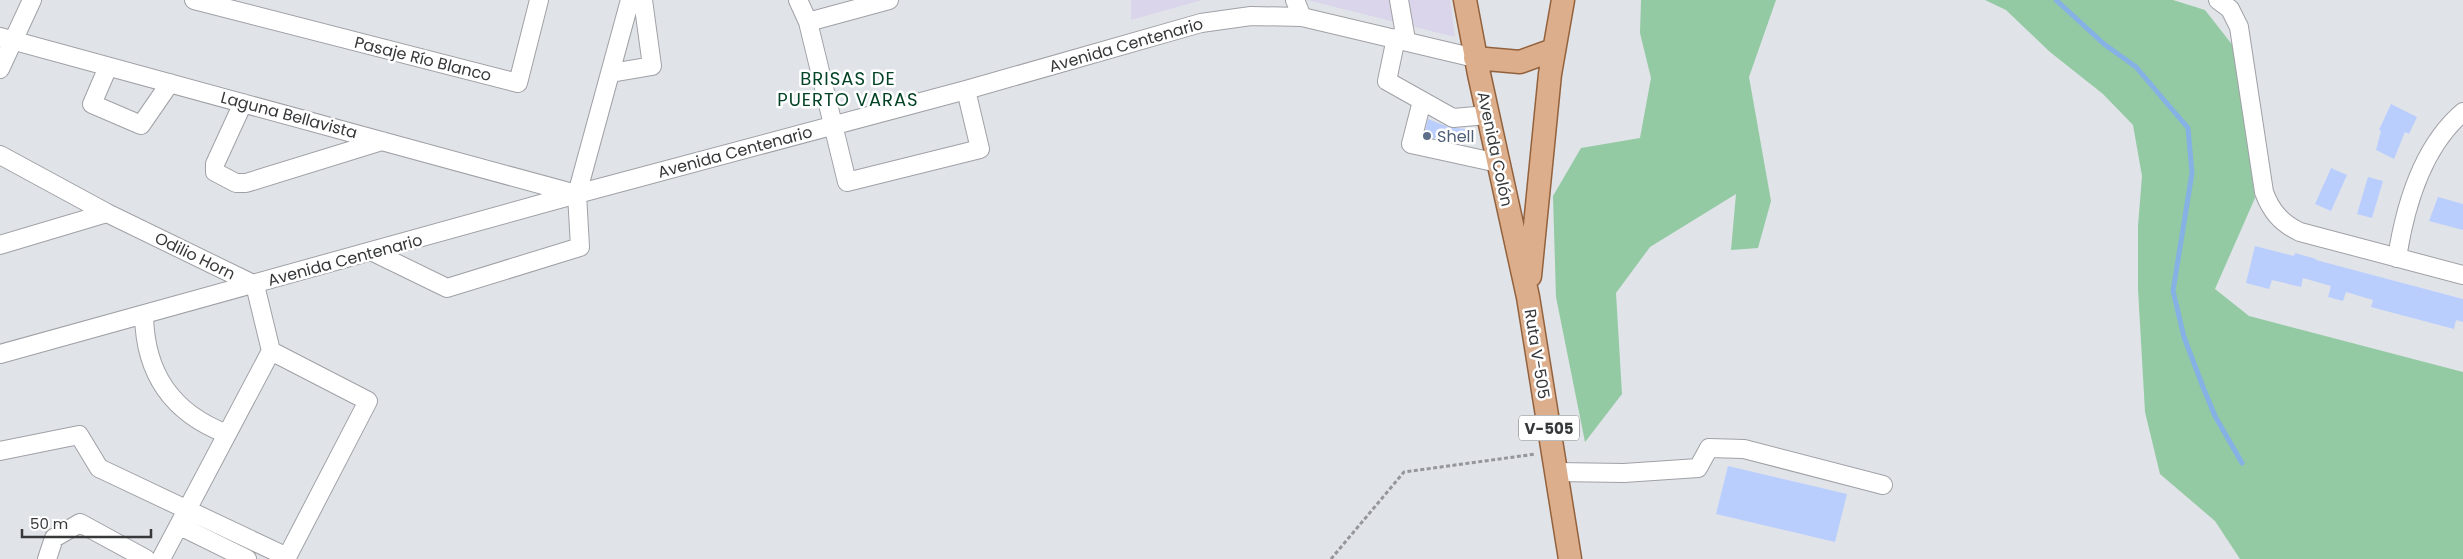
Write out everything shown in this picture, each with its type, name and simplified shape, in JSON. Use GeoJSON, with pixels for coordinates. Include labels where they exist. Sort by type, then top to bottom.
{"type":"FeatureCollection","features":[{"type":"Feature","properties":{"kind":"main road","name":"Avenida Colón"},"geometry":{"type":"LineString","coordinates":[[1465,0],[1475,58],[1528,297]]}},
{"type":"Feature","properties":{"kind":"main road"},"geometry":{"type":"LineString","coordinates":[[1528,297],[1553,50],[1563,0]]}},
{"type":"Feature","properties":{"kind":"main road"},"geometry":{"type":"LineString","coordinates":[[1475,58],[1520,62],[1553,50]]}},
{"type":"Feature","properties":{"kind":"main road","name":"Ruta V-505"},"geometry":{"type":"LineString","coordinates":[[1528,297],[1570,559]]}},
{"type":"Feature","properties":{"kind":"street"},"geometry":{"type":"LineString","coordinates":[[0,69],[6,39],[32,0]]}},
{"type":"Feature","properties":{"kind":"street"},"geometry":{"type":"LineString","coordinates":[[194,0],[247,7]]}},
{"type":"Feature","properties":{"kind":"street","name":"Pasaje Río Blanco"},"geometry":{"type":"LineString","coordinates":[[247,7],[518,83],[540,0]]}},
{"type":"Feature","properties":{"kind":"street"},"geometry":{"type":"LineString","coordinates":[[373,252],[447,288],[580,246],[577,194],[630,0]]}},
{"type":"Feature","properties":{"kind":"street"},"geometry":{"type":"LineString","coordinates":[[611,72],[652,66],[643,0]]}},
{"type":"Feature","properties":{"kind":"street"},"geometry":{"type":"LineString","coordinates":[[798,0],[808,22],[847,182],[980,150],[966,90]]}},
{"type":"Feature","properties":{"kind":"street"},"geometry":{"type":"LineString","coordinates":[[808,22],[889,0]]}},
{"type":"Feature","properties":{"kind":"street"},"geometry":{"type":"LineString","coordinates":[[1295,0],[1302,17]]}},
{"type":"Feature","properties":{"kind":"street"},"geometry":{"type":"LineString","coordinates":[[2218,0],[2230,9],[2239,27],[2264,192],[2273,211],[2289,227],[2300,232],[2463,275]]}},
{"type":"Feature","properties":{"kind":"street"},"geometry":{"type":"LineString","coordinates":[[1395,1],[1401,39],[1388,81],[1453,118],[1488,116]]}},
{"type":"Feature","properties":{"kind":"street","name":"Avenida Centenario"},"geometry":{"type":"LineString","coordinates":[[0,354],[577,194],[966,90],[1201,23],[1251,16],[1302,17],[1475,58]]}},
{"type":"Feature","properties":{"kind":"street","name":"Laguna Bellavista"},"geometry":{"type":"LineString","coordinates":[[6,39],[577,194]]}},
{"type":"Feature","properties":{"kind":"street"},"geometry":{"type":"LineString","coordinates":[[108,67],[92,104],[142,124],[170,83]]}},
{"type":"Feature","properties":{"kind":"street"},"geometry":{"type":"LineString","coordinates":[[1422,101],[1411,144],[1498,164]]}},
{"type":"Feature","properties":{"kind":"street"},"geometry":{"type":"LineString","coordinates":[[243,103],[215,164],[214,172],[236,183],[246,183],[382,140]]}},
{"type":"Feature","properties":{"kind":"street"},"geometry":{"type":"LineString","coordinates":[[2397,258],[2406,214],[2422,169],[2449,124],[2463,112]]}},
{"type":"Feature","properties":{"kind":"street","name":"Odilio Horn"},"geometry":{"type":"LineString","coordinates":[[0,155],[107,213],[255,284],[270,351]]}},
{"type":"Feature","properties":{"kind":"street"},"geometry":{"type":"LineString","coordinates":[[0,246],[107,213]]}},
{"type":"Feature","properties":{"kind":"street"},"geometry":{"type":"LineString","coordinates":[[144,315],[144,332],[151,364],[167,392],[188,414],[200,422],[227,434]]}},
{"type":"Feature","properties":{"kind":"street"},"geometry":{"type":"LineString","coordinates":[[0,452],[79,435],[99,468],[188,509],[286,558],[368,400],[270,351],[188,509],[180,526],[161,559]]}},
{"type":"Feature","properties":{"kind":"street"},"geometry":{"type":"LineString","coordinates":[[1554,462],[1624,473],[1698,468],[1709,448],[1744,448],[1883,485]]}},
{"type":"Feature","properties":{"kind":"street"},"geometry":{"type":"LineString","coordinates":[[47,559],[54,538],[80,523],[146,559]]}},
{"type":"Feature","properties":{"kind":"street"},"geometry":{"type":"LineString","coordinates":[[180,526],[247,559]]}},
{"type":"Feature","properties":{"kind":"path"},"geometry":{"type":"LineString","coordinates":[[1331,559],[1404,472],[1554,462]]}},
{"type":"Feature","properties":{"kind":"shaded area"},"geometry":{"type":"Polygon","coordinates":[[[1131,0],[1202,0],[1131,20],[1131,0]]]}},
{"type":"Feature","properties":{"kind":"shaded area"},"geometry":{"type":"Polygon","coordinates":[[[1307,0],[1450,0],[1455,37],[1307,0]]]}},
{"type":"Feature","properties":{"kind":"green space"},"geometry":{"type":"Polygon","coordinates":[[[1641,0],[1776,0],[1749,77],[1771,201],[1758,248],[1731,250],[1736,194],[1650,247],[1616,293],[1622,394],[1585,442],[1556,297],[1553,196],[1581,148],[1640,138],[1651,78],[1640,33],[1641,0]]]}},
{"type":"Feature","properties":{"kind":"green space"},"geometry":{"type":"Polygon","coordinates":[[[1985,0],[2173,0],[2205,10],[2234,47],[2255,198],[2215,289],[2249,316],[2463,372],[2463,559],[2240,559],[2215,521],[2160,474],[2145,412],[2138,289],[2138,226],[2142,176],[2133,125],[2103,94],[2050,52],[2006,10],[1985,0]]]}},
{"type":"Feature","properties":{"kind":"building"},"geometry":{"type":"Polygon","coordinates":[[[2391,104],[2417,117],[2409,134],[2405,132],[2394,159],[2376,150],[2381,131],[2379,130],[2391,104]]]}},
{"type":"Feature","properties":{"kind":"building"},"geometry":{"type":"Polygon","coordinates":[[[1428,119],[1448,127],[1465,129],[1461,144],[1424,136],[1428,119]]]}},
{"type":"Feature","properties":{"kind":"building"},"geometry":{"type":"Polygon","coordinates":[[[2331,168],[2347,175],[2331,211],[2315,204],[2331,168]]]}},
{"type":"Feature","properties":{"kind":"building"},"geometry":{"type":"Polygon","coordinates":[[[2368,177],[2383,181],[2372,218],[2357,214],[2368,177]]]}},
{"type":"Feature","properties":{"kind":"building"},"geometry":{"type":"Polygon","coordinates":[[[2438,197],[2463,204],[2463,230],[2429,221],[2438,197]]]}},
{"type":"Feature","properties":{"kind":"building"},"geometry":{"type":"Polygon","coordinates":[[[2255,246],[2294,256],[2295,253],[2463,299],[2463,322],[2456,320],[2454,329],[2371,307],[2373,300],[2346,292],[2343,301],[2328,297],[2331,286],[2303,278],[2301,287],[2272,280],[2269,289],[2246,283],[2255,246]]]}},
{"type":"Feature","properties":{"kind":"building"},"geometry":{"type":"Polygon","coordinates":[[[1728,466],[1847,494],[1835,542],[1716,514],[1728,466]]]}},
{"type":"Feature","properties":{"kind":"waterway"},"geometry":{"type":"LineString","coordinates":[[2056,0],[2104,44],[2136,67],[2188,128],[2192,173],[2173,291],[2184,337],[2203,387],[2215,416],[2242,463]]}},
{"type":"Feature","properties":{"kind":"place","name":"Shell"},"geometry":{"type":"Point","coordinates":[1427,136]}},
{"type":"Feature","properties":{"kind":"district","name":"BRISAS DE PUERTO VARAS"},"geometry":{"type":"Point","coordinates":[848,88]}}]}
